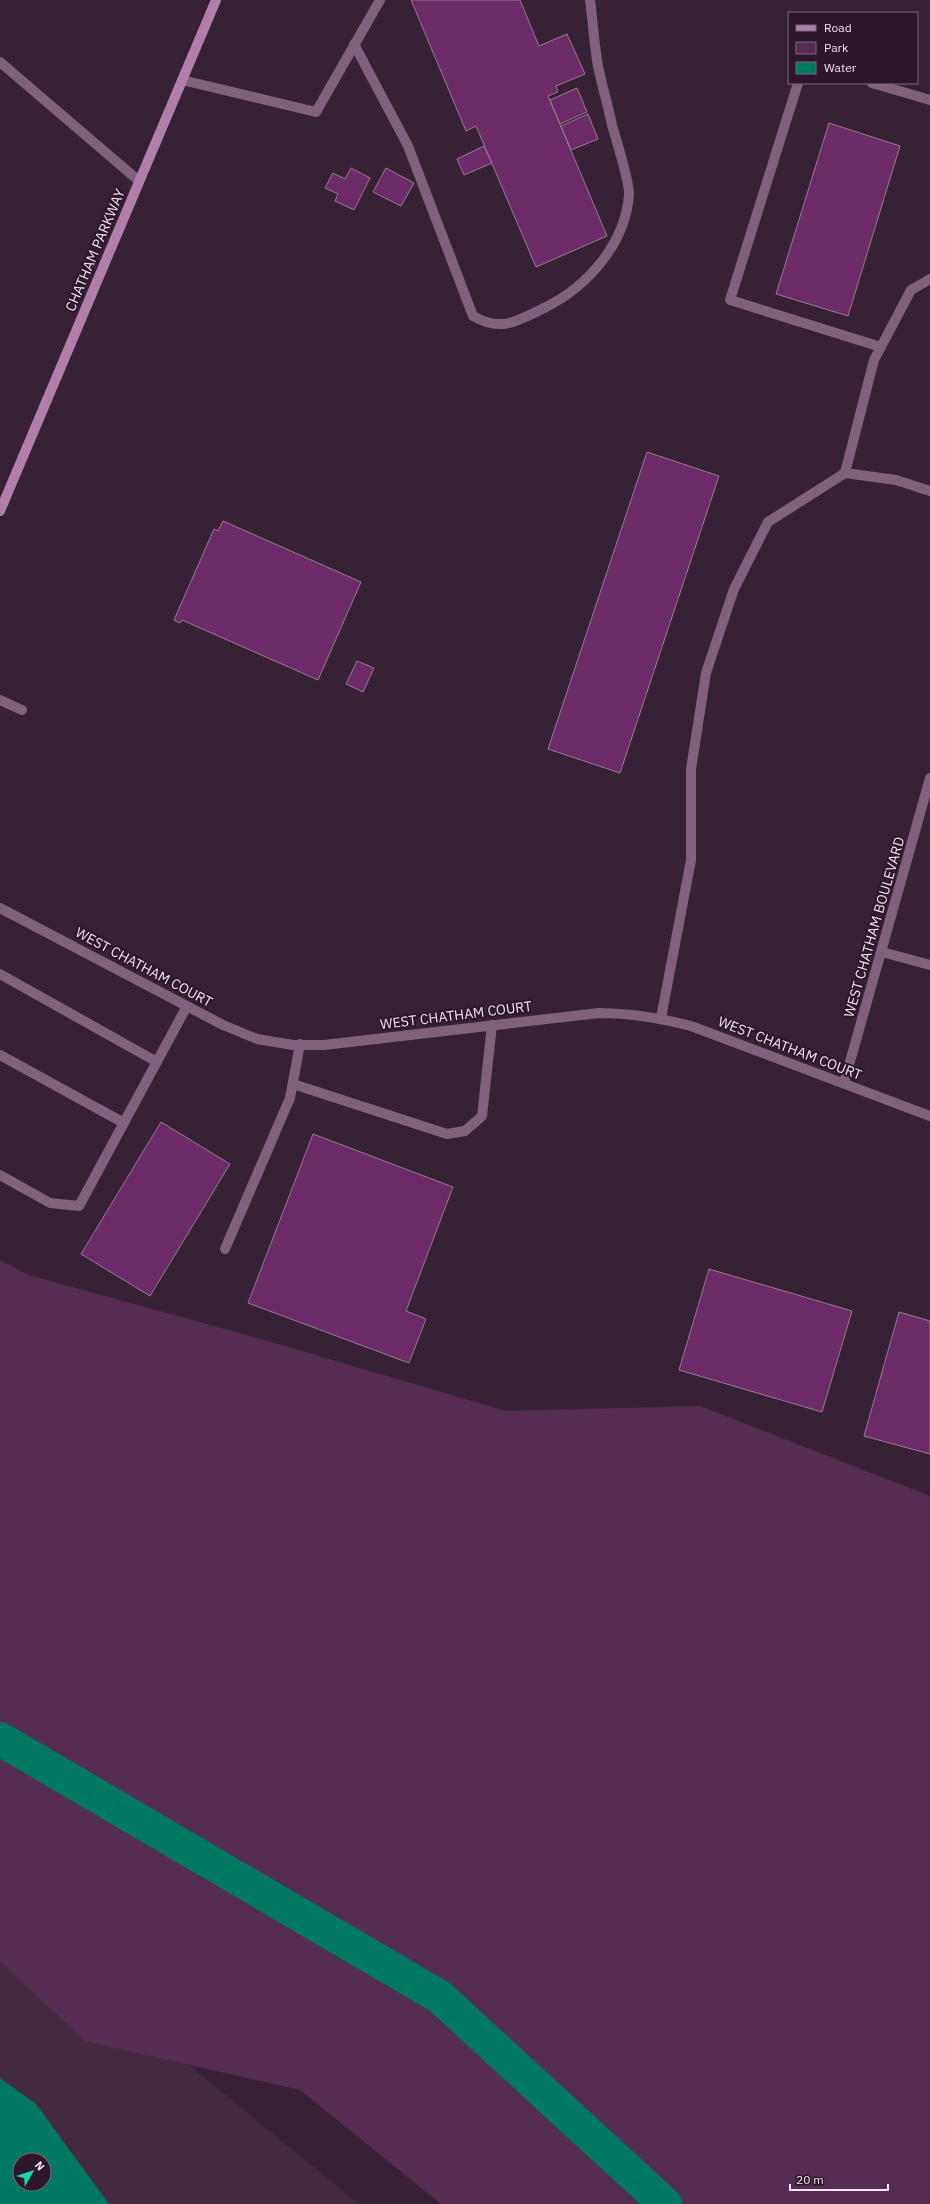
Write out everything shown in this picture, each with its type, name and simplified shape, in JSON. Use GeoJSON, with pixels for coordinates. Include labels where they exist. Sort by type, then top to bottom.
{"type":"FeatureCollection","features":[{"type":"Feature","properties":{"kind":"main road","name":"CHATHAM PARKWAY"},"geometry":{"type":"LineString","coordinates":[[0,511],[216,0]]}},
{"type":"Feature","properties":{"kind":"street"},"geometry":{"type":"LineString","coordinates":[[182,80],[316,112],[380,0]]}},
{"type":"Feature","properties":{"kind":"street"},"geometry":{"type":"LineString","coordinates":[[354,44],[408,146],[473,316],[486,324],[517,321],[563,298],[588,276],[612,249],[623,222],[629,194],[598,65],[590,0]]}},
{"type":"Feature","properties":{"kind":"street"},"geometry":{"type":"LineString","coordinates":[[0,62],[139,181]]}},
{"type":"Feature","properties":{"kind":"street"},"geometry":{"type":"LineString","coordinates":[[798,84],[730,300],[881,347]]}},
{"type":"Feature","properties":{"kind":"street"},"geometry":{"type":"LineString","coordinates":[[875,84],[930,100]]}},
{"type":"Feature","properties":{"kind":"street"},"geometry":{"type":"LineString","coordinates":[[845,473],[874,360],[911,290],[930,280]]}},
{"type":"Feature","properties":{"kind":"street"},"geometry":{"type":"LineString","coordinates":[[661,1018],[691,860],[691,769],[706,673],[734,588],[768,522],[845,473],[896,480],[930,491]]}},
{"type":"Feature","properties":{"kind":"street"},"geometry":{"type":"LineString","coordinates":[[0,700],[22,710]]}},
{"type":"Feature","properties":{"kind":"street","name":"WEST CHATHAM BOULEVARD"},"geometry":{"type":"LineString","coordinates":[[844,1083],[930,778]]}},
{"type":"Feature","properties":{"kind":"street","name":"WEST CHATHAM COURT"},"geometry":{"type":"LineString","coordinates":[[0,908],[223,1025],[257,1039],[324,1045],[599,1013],[629,1013],[661,1018],[691,1026],[930,1116]]}},
{"type":"Feature","properties":{"kind":"street"},"geometry":{"type":"LineString","coordinates":[[882,952],[930,965]]}},
{"type":"Feature","properties":{"kind":"street"},"geometry":{"type":"LineString","coordinates":[[0,974],[157,1062]]}},
{"type":"Feature","properties":{"kind":"street"},"geometry":{"type":"LineString","coordinates":[[0,1174],[50,1202],[80,1206],[187,1006]]}},
{"type":"Feature","properties":{"kind":"street"},"geometry":{"type":"LineString","coordinates":[[293,1084],[448,1134],[465,1131],[482,1116],[492,1025]]}},
{"type":"Feature","properties":{"kind":"street"},"geometry":{"type":"LineString","coordinates":[[225,1249],[290,1098],[300,1044]]}},
{"type":"Feature","properties":{"kind":"street"},"geometry":{"type":"LineString","coordinates":[[0,1055],[124,1123]]}},
{"type":"Feature","properties":{"kind":"shaded area"},"geometry":{"type":"Polygon","coordinates":[[[0,1924],[189,2065],[359,2204],[0,2204],[0,1924]]]}},
{"type":"Feature","properties":{"kind":"green space"},"geometry":{"type":"Polygon","coordinates":[[[0,1260],[28,1275],[247,1335],[506,1411],[700,1406],[930,1496],[930,2204],[441,2204],[300,2090],[85,2041],[0,1961],[0,1260]]]}},
{"type":"Feature","properties":{"kind":"water"},"geometry":{"type":"Polygon","coordinates":[[[0,2078],[36,2104],[109,2204],[0,2204],[0,2078]]]}},
{"type":"Feature","properties":{"kind":"building"},"geometry":{"type":"Polygon","coordinates":[[[411,0],[520,0],[539,46],[567,34],[585,74],[556,86],[558,92],[548,96],[607,236],[536,267],[476,126],[466,131],[411,0]]]}},
{"type":"Feature","properties":{"kind":"building"},"geometry":{"type":"Polygon","coordinates":[[[577,88],[587,112],[560,124],[550,100],[577,88]]]}},
{"type":"Feature","properties":{"kind":"building"},"geometry":{"type":"Polygon","coordinates":[[[588,114],[598,139],[571,150],[561,126],[588,114]]]}},
{"type":"Feature","properties":{"kind":"building"},"geometry":{"type":"Polygon","coordinates":[[[829,123],[900,146],[848,316],[776,294],[829,123]]]}},
{"type":"Feature","properties":{"kind":"building"},"geometry":{"type":"Polygon","coordinates":[[[484,146],[492,163],[464,175],[457,159],[484,146]]]}},
{"type":"Feature","properties":{"kind":"building"},"geometry":{"type":"Polygon","coordinates":[[[351,168],[370,178],[354,210],[335,201],[338,194],[325,188],[333,173],[345,179],[351,168]]]}},
{"type":"Feature","properties":{"kind":"building"},"geometry":{"type":"Polygon","coordinates":[[[386,168],[414,183],[401,206],[373,192],[386,168]]]}},
{"type":"Feature","properties":{"kind":"building"},"geometry":{"type":"Polygon","coordinates":[[[647,452],[719,476],[620,773],[548,749],[647,452]]]}},
{"type":"Feature","properties":{"kind":"building"},"geometry":{"type":"Polygon","coordinates":[[[223,521],[361,582],[318,680],[182,620],[180,623],[174,620],[214,529],[218,531],[223,521]]]}},
{"type":"Feature","properties":{"kind":"building"},"geometry":{"type":"Polygon","coordinates":[[[357,661],[374,668],[363,692],[346,684],[357,661]]]}},
{"type":"Feature","properties":{"kind":"building"},"geometry":{"type":"Polygon","coordinates":[[[161,1122],[230,1164],[150,1296],[81,1254],[161,1122]]]}},
{"type":"Feature","properties":{"kind":"building"},"geometry":{"type":"Polygon","coordinates":[[[313,1134],[453,1187],[406,1311],[426,1319],[409,1363],[248,1303],[313,1134]]]}},
{"type":"Feature","properties":{"kind":"building"},"geometry":{"type":"Polygon","coordinates":[[[709,1269],[852,1311],[822,1412],[679,1370],[709,1269]]]}},
{"type":"Feature","properties":{"kind":"building"},"geometry":{"type":"Polygon","coordinates":[[[899,1312],[930,1321],[930,1454],[864,1436],[899,1312]]]}},
{"type":"Feature","properties":{"kind":"waterway"},"geometry":{"type":"LineString","coordinates":[[0,1739],[440,1997],[665,2204]]}}]}
